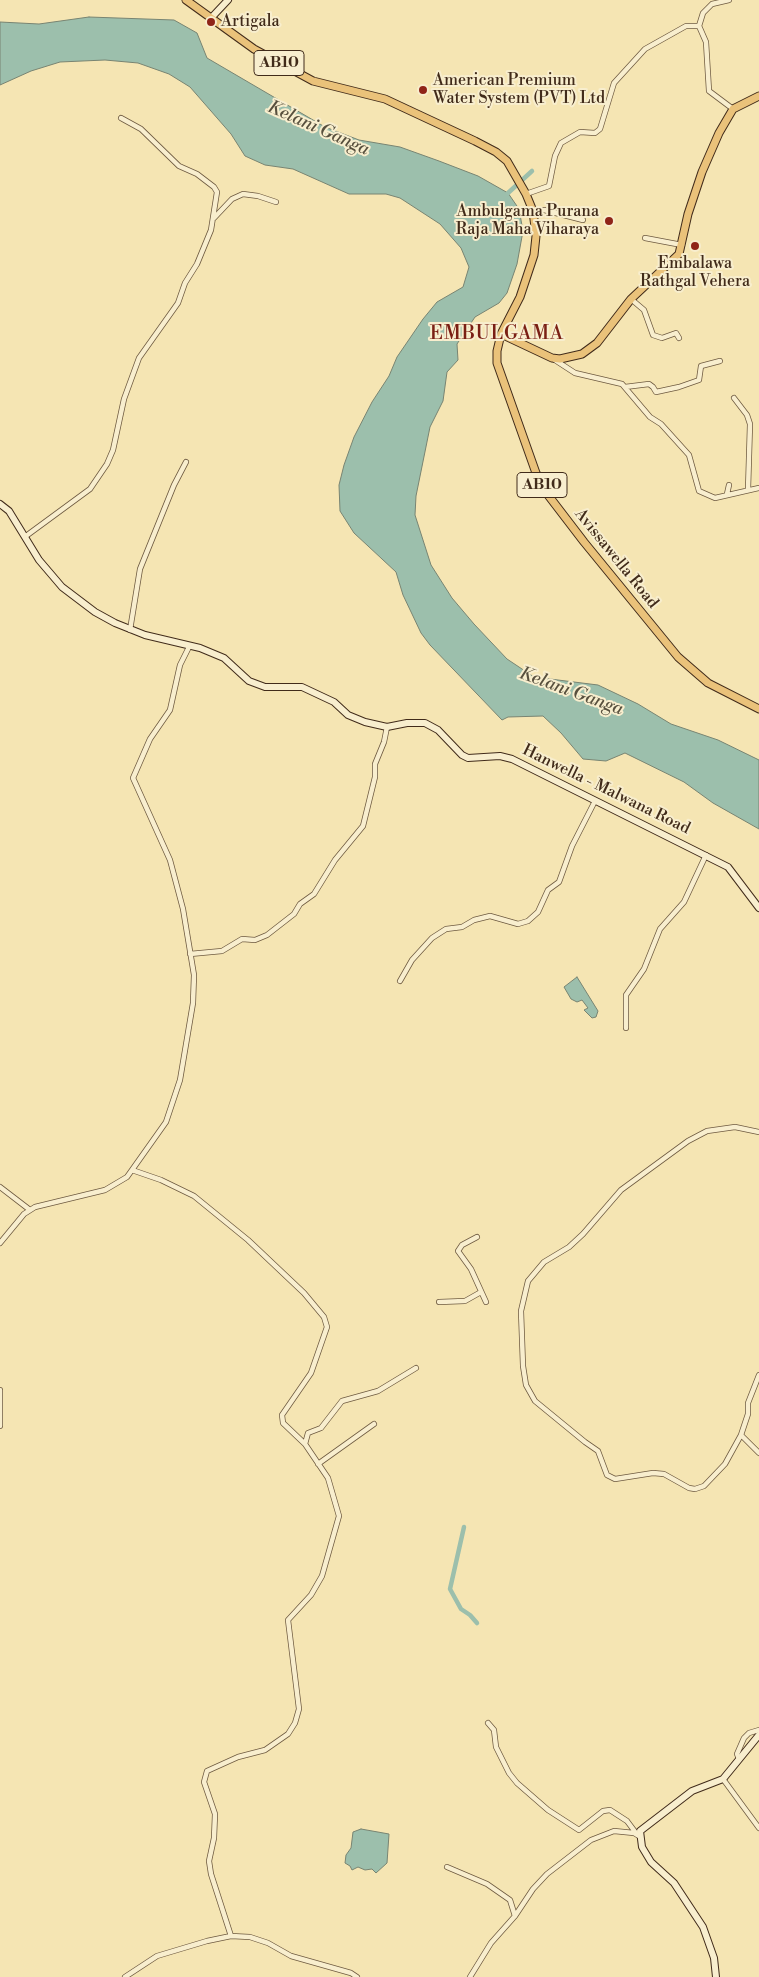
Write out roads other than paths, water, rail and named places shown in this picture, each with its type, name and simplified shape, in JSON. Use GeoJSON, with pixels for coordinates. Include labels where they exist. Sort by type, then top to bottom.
{"type":"FeatureCollection","features":[{"type":"Feature","properties":{"kind":"main road","name":"Avissawella Road"},"geometry":{"type":"LineString","coordinates":[[186,0],[254,49],[313,81],[385,99],[496,152],[510,165],[526,194],[532,211],[536,236],[534,255],[520,297],[501,334],[497,351],[497,362],[536,473],[548,495],[593,553],[693,672],[708,683],[759,709]]}},
{"type":"Feature","properties":{"kind":"main road"},"geometry":{"type":"LineString","coordinates":[[501,334],[552,358],[572,357],[590,350],[631,299],[675,259],[682,245],[688,214],[702,172],[734,109],[759,96]]}},
{"type":"Feature","properties":{"kind":"street"},"geometry":{"type":"LineString","coordinates":[[212,17],[228,0]]}},
{"type":"Feature","properties":{"kind":"street"},"geometry":{"type":"LineString","coordinates":[[729,0],[712,4],[704,13],[699,26],[706,42],[708,92],[734,109]]}},
{"type":"Feature","properties":{"kind":"street"},"geometry":{"type":"LineString","coordinates":[[526,194],[549,186],[555,156],[561,143],[580,132],[595,134],[600,129],[614,83],[645,49],[686,26],[699,26]]}},
{"type":"Feature","properties":{"kind":"street"},"geometry":{"type":"LineString","coordinates":[[26,536],[90,488],[107,464],[113,450],[124,399],[139,358],[178,303],[186,283],[197,264],[213,219],[217,192],[214,187],[197,174],[179,166],[141,129],[121,118]]}},
{"type":"Feature","properties":{"kind":"street"},"geometry":{"type":"LineString","coordinates":[[213,219],[232,199],[243,194],[258,196],[276,202]]}},
{"type":"Feature","properties":{"kind":"street"},"geometry":{"type":"LineString","coordinates":[[532,211],[544,210],[583,220]]}},
{"type":"Feature","properties":{"kind":"street"},"geometry":{"type":"LineString","coordinates":[[645,238],[682,245]]}},
{"type":"Feature","properties":{"kind":"street"},"geometry":{"type":"LineString","coordinates":[[631,299],[644,310],[656,337],[662,338],[676,333],[679,338]]}},
{"type":"Feature","properties":{"kind":"street"},"geometry":{"type":"LineString","coordinates":[[552,358],[575,373],[591,378],[618,382],[625,387],[650,417],[676,439],[689,455],[699,491],[715,498],[759,488]]}},
{"type":"Feature","properties":{"kind":"street"},"geometry":{"type":"LineString","coordinates":[[625,387],[649,384],[656,392],[679,387],[699,380],[701,366],[720,361]]}},
{"type":"Feature","properties":{"kind":"street"},"geometry":{"type":"LineString","coordinates":[[734,398],[747,415],[750,424],[748,490]]}},
{"type":"Feature","properties":{"kind":"street"},"geometry":{"type":"LineString","coordinates":[[130,630],[140,569],[174,485],[186,462]]}},
{"type":"Feature","properties":{"kind":"street"},"geometry":{"type":"LineString","coordinates":[[727,494],[729,485]]}},
{"type":"Feature","properties":{"kind":"street","name":"Hanwella - Malwana Road"},"geometry":{"type":"LineString","coordinates":[[0,504],[9,511],[39,560],[62,587],[95,612],[130,630],[188,647],[200,648],[224,658],[249,681],[264,687],[302,687],[334,702],[348,715],[387,727],[407,723],[425,723],[438,730],[462,755],[477,758],[500,756],[512,759],[728,867],[759,908]]}},
{"type":"Feature","properties":{"kind":"street"},"geometry":{"type":"LineString","coordinates":[[0,1243],[24,1214],[30,1210],[105,1190],[126,1177],[166,1122],[180,1080],[193,1003],[194,975],[183,909],[170,860],[134,778],[150,739],[170,710],[180,666],[188,647]]}},
{"type":"Feature","properties":{"kind":"street"},"geometry":{"type":"LineString","coordinates":[[190,954],[222,951],[242,939],[255,940],[267,935],[294,914],[300,904],[314,894],[335,860],[363,826],[376,777],[375,764],[384,742],[387,727]]}},
{"type":"Feature","properties":{"kind":"street"},"geometry":{"type":"LineString","coordinates":[[400,980],[412,960],[432,938],[446,929],[462,927],[474,920],[490,916],[518,924],[528,921],[538,912],[548,890],[559,882],[572,846],[595,801]]}},
{"type":"Feature","properties":{"kind":"street"},"geometry":{"type":"LineString","coordinates":[[626,1028],[626,995],[644,969],[660,929],[684,902],[706,855]]}},
{"type":"Feature","properties":{"kind":"street"},"geometry":{"type":"LineString","coordinates":[[759,1132],[735,1127],[707,1131],[688,1141],[621,1190],[583,1234],[569,1247],[544,1262],[528,1281],[521,1311],[523,1366],[526,1385],[535,1401],[585,1442],[598,1450],[607,1475],[615,1479],[653,1473],[664,1474],[695,1490],[704,1486],[725,1464],[741,1435],[750,1396],[759,1376]]}},
{"type":"Feature","properties":{"kind":"street"},"geometry":{"type":"LineString","coordinates":[[132,1170],[161,1180],[194,1196],[248,1240],[304,1293],[324,1317],[327,1327],[326,1335],[311,1374],[282,1416],[283,1423],[305,1444],[328,1478],[339,1516],[322,1576],[311,1595],[288,1620],[299,1709],[295,1723],[288,1734],[265,1750],[238,1757],[207,1770],[204,1782],[215,1814],[214,1838],[209,1861],[211,1874],[232,1936]]}},
{"type":"Feature","properties":{"kind":"street"},"geometry":{"type":"LineString","coordinates":[[0,1186],[30,1210]]}},
{"type":"Feature","properties":{"kind":"street"},"geometry":{"type":"LineString","coordinates":[[477,1237],[462,1245],[458,1251],[486,1302]]}},
{"type":"Feature","properties":{"kind":"street"},"geometry":{"type":"LineString","coordinates":[[439,1302],[465,1301],[481,1292]]}},
{"type":"Feature","properties":{"kind":"street"},"geometry":{"type":"LineString","coordinates":[[305,1444],[308,1433],[321,1428],[342,1401],[378,1391],[416,1368]]}},
{"type":"Feature","properties":{"kind":"street"},"geometry":{"type":"LineString","coordinates":[[0,1390],[0,1426]]}},
{"type":"Feature","properties":{"kind":"street"},"geometry":{"type":"LineString","coordinates":[[318,1464],[374,1424]]}},
{"type":"Feature","properties":{"kind":"street"},"geometry":{"type":"LineString","coordinates":[[741,1435],[759,1453]]}},
{"type":"Feature","properties":{"kind":"street"},"geometry":{"type":"LineString","coordinates":[[488,1722],[494,1730],[496,1747],[509,1772],[517,1783],[548,1810],[579,1830],[603,1811],[610,1810],[627,1821],[639,1836],[642,1847],[652,1862],[674,1883],[703,1927],[714,1958],[716,1977]]}},
{"type":"Feature","properties":{"kind":"street"},"geometry":{"type":"LineString","coordinates":[[739,1759],[737,1754],[744,1738],[749,1733],[759,1730]]}},
{"type":"Feature","properties":{"kind":"street"},"geometry":{"type":"LineString","coordinates":[[639,1836],[640,1831],[647,1824],[692,1791],[723,1779],[759,1735]]}},
{"type":"Feature","properties":{"kind":"street"},"geometry":{"type":"LineString","coordinates":[[723,1779],[757,1826]]}},
{"type":"Feature","properties":{"kind":"street"},"geometry":{"type":"LineString","coordinates":[[757,1826],[759,1819]]}},
{"type":"Feature","properties":{"kind":"street"},"geometry":{"type":"LineString","coordinates":[[470,1977],[491,1944],[515,1916],[533,1889],[591,1840],[614,1831],[634,1833],[639,1836]]}},
{"type":"Feature","properties":{"kind":"street"},"geometry":{"type":"LineString","coordinates":[[447,1867],[487,1884],[510,1900],[515,1916]]}},
{"type":"Feature","properties":{"kind":"street"},"geometry":{"type":"LineString","coordinates":[[125,1977],[157,1956],[207,1941],[232,1936],[250,1937],[268,1943],[290,1956],[351,1973],[357,1977]]}},
{"type":"Feature","properties":{"kind":"water","name":"Kelani Ganga"},"geometry":{"type":"Polygon","coordinates":[[[89,17],[174,20],[197,33],[207,58],[325,127],[359,140],[400,147],[439,161],[478,176],[508,193],[519,209],[523,231],[517,264],[507,293],[499,303],[475,317],[457,344],[458,360],[447,372],[443,401],[430,427],[416,496],[415,515],[431,565],[452,598],[474,624],[507,659],[534,677],[598,685],[638,704],[671,724],[718,740],[759,760],[759,829],[713,803],[684,782],[625,753],[606,761],[583,759],[561,733],[543,716],[508,717],[502,720],[430,645],[421,633],[403,595],[396,572],[354,533],[340,511],[339,485],[354,437],[372,402],[389,376],[397,357],[423,319],[437,302],[463,287],[469,267],[461,248],[440,224],[400,198],[386,194],[349,194],[293,169],[265,165],[245,156],[231,134],[190,87],[169,74],[138,63],[105,60],[60,62],[31,71],[0,85],[0,22],[39,24],[89,17]]]}},
{"type":"Feature","properties":{"kind":"water"},"geometry":{"type":"Polygon","coordinates":[[[577,977],[598,1011],[596,1017],[592,1018],[584,1010],[588,1008],[582,1000],[577,1002],[571,999],[564,987],[577,977]]]}},
{"type":"Feature","properties":{"kind":"water"},"geometry":{"type":"Polygon","coordinates":[[[361,1829],[389,1834],[387,1863],[376,1873],[372,1869],[365,1870],[358,1867],[352,1870],[345,1863],[346,1855],[351,1848],[353,1832],[361,1829]]]}},
{"type":"Feature","properties":{"kind":"waterway"},"geometry":{"type":"LineString","coordinates":[[508,193],[532,171]]}},
{"type":"Feature","properties":{"kind":"waterway"},"geometry":{"type":"LineString","coordinates":[[464,1527],[450,1589],[461,1609],[477,1623]]}},
{"type":"Feature","properties":{"kind":"place","name":"Artigala"},"geometry":{"type":"Point","coordinates":[211,22]}},
{"type":"Feature","properties":{"kind":"place","name":"American Premium Water System (PVT) Ltd"},"geometry":{"type":"Point","coordinates":[423,90]}},
{"type":"Feature","properties":{"kind":"place","name":"Ambulgama Purana Raja Maha Viharaya"},"geometry":{"type":"Point","coordinates":[609,221]}},
{"type":"Feature","properties":{"kind":"place","name":"Embalawa Rathgal Vehera"},"geometry":{"type":"Point","coordinates":[695,246]}},
{"type":"Feature","properties":{"kind":"district","name":"EMBULGAMA"},"geometry":{"type":"Point","coordinates":[497,334]}}]}
